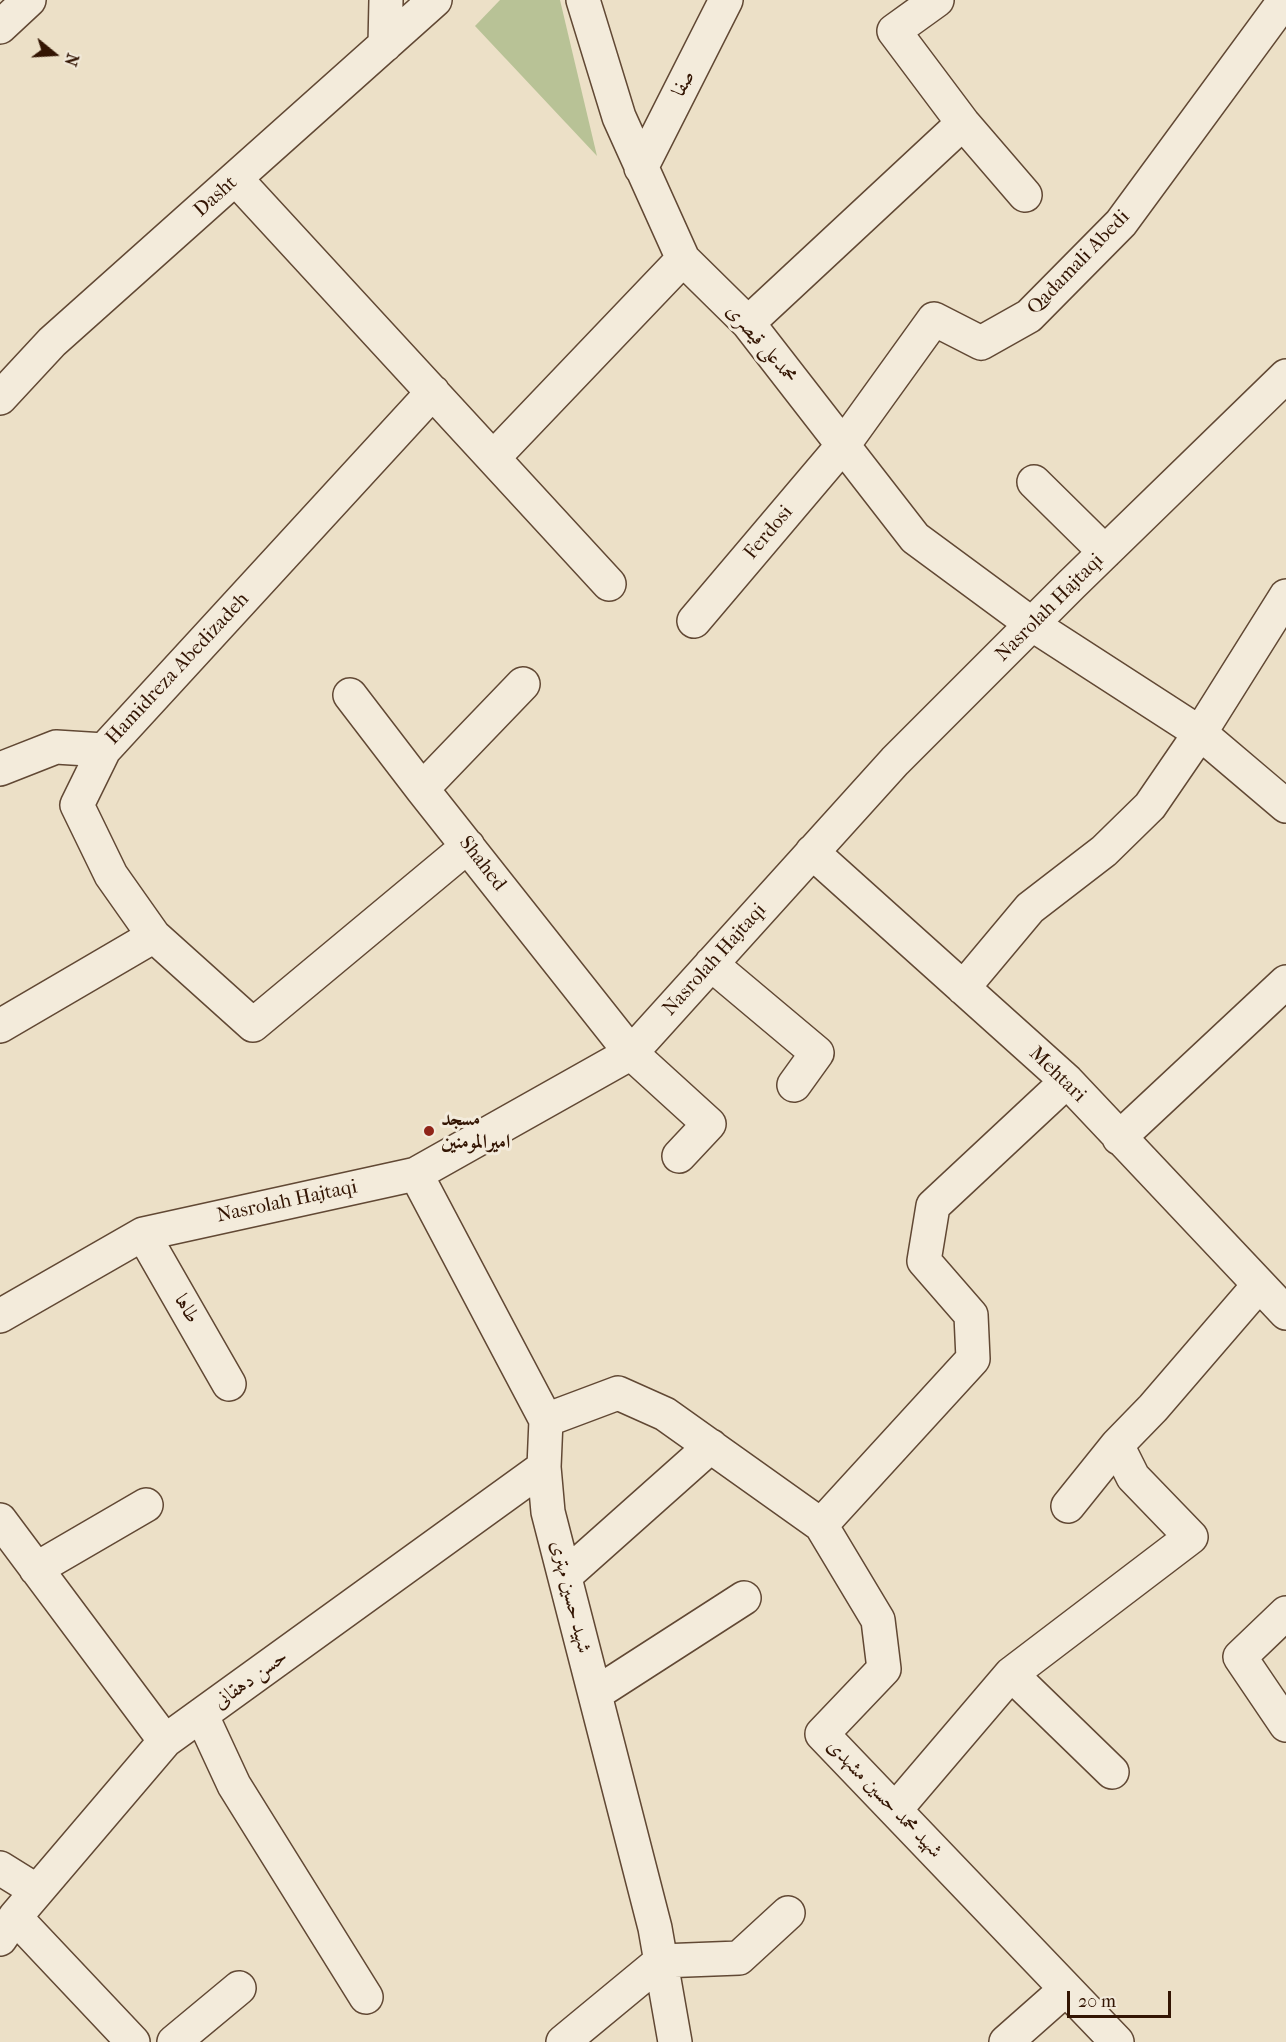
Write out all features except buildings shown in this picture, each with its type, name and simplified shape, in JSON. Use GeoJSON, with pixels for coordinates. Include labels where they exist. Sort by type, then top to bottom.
{"type":"FeatureCollection","features":[{"type":"Feature","properties":{"kind":"street"},"geometry":{"type":"LineString","coordinates":[[0,27],[29,0]]}},
{"type":"Feature","properties":{"kind":"street"},"geometry":{"type":"LineString","coordinates":[[385,45],[386,0]]}},
{"type":"Feature","properties":{"kind":"street","name":"Dasht"},"geometry":{"type":"LineString","coordinates":[[0,398],[52,342],[435,0]]}},
{"type":"Feature","properties":{"kind":"street","name":"محمدعلی قیصری"},"geometry":{"type":"LineString","coordinates":[[583,0],[619,117],[683,259],[748,323],[915,538],[1033,625]]}},
{"type":"Feature","properties":{"kind":"street","name":"صفا"},"geometry":{"type":"LineString","coordinates":[[641,168],[726,0]]}},
{"type":"Feature","properties":{"kind":"street"},"geometry":{"type":"LineString","coordinates":[[937,0],[894,32],[963,123],[1025,195]]}},
{"type":"Feature","properties":{"kind":"street","name":"Qadamali Abedi"},"geometry":{"type":"LineString","coordinates":[[844,444],[934,319],[981,343],[1029,316],[1121,223],[1286,1]]}},
{"type":"Feature","properties":{"kind":"street"},"geometry":{"type":"LineString","coordinates":[[748,323],[963,123]]}},
{"type":"Feature","properties":{"kind":"street"},"geometry":{"type":"LineString","coordinates":[[236,179],[609,584]]}},
{"type":"Feature","properties":{"kind":"street"},"geometry":{"type":"LineString","coordinates":[[493,458],[683,259]]}},
{"type":"Feature","properties":{"kind":"street","name":"Nasrolah Hajtaqi"},"geometry":{"type":"LineString","coordinates":[[0,1316],[143,1234],[416,1174],[632,1053],[895,761],[1286,376]]}},
{"type":"Feature","properties":{"kind":"street","name":"Hamidreza Abedizadeh"},"geometry":{"type":"LineString","coordinates":[[433,393],[104,750],[77,805],[111,875],[154,936],[253,1025],[468,846]]}},
{"type":"Feature","properties":{"kind":"street","name":"Ferdosi"},"geometry":{"type":"LineString","coordinates":[[694,621],[844,444]]}},
{"type":"Feature","properties":{"kind":"street"},"geometry":{"type":"LineString","coordinates":[[1034,482],[1105,552]]}},
{"type":"Feature","properties":{"kind":"street"},"geometry":{"type":"LineString","coordinates":[[963,988],[1030,908],[1104,851],[1150,806],[1200,733],[1286,596]]}},
{"type":"Feature","properties":{"kind":"street"},"geometry":{"type":"LineString","coordinates":[[1033,625],[1200,733],[1286,806]]}},
{"type":"Feature","properties":{"kind":"street"},"geometry":{"type":"LineString","coordinates":[[422,789],[523,684]]}},
{"type":"Feature","properties":{"kind":"street","name":"Shahed"},"geometry":{"type":"LineString","coordinates":[[350,695],[632,1053],[709,1124],[679,1156]]}},
{"type":"Feature","properties":{"kind":"street"},"geometry":{"type":"LineString","coordinates":[[0,769],[56,747],[104,750]]}},
{"type":"Feature","properties":{"kind":"street","name":"Mehtari"},"geometry":{"type":"LineString","coordinates":[[813,852],[1067,1082],[1286,1313]]}},
{"type":"Feature","properties":{"kind":"street"},"geometry":{"type":"LineString","coordinates":[[0,1026],[154,936]]}},
{"type":"Feature","properties":{"kind":"street"},"geometry":{"type":"LineString","coordinates":[[711,964],[818,1053],[794,1085]]}},
{"type":"Feature","properties":{"kind":"street"},"geometry":{"type":"LineString","coordinates":[[1119,1138],[1286,982]]}},
{"type":"Feature","properties":{"kind":"street"},"geometry":{"type":"LineString","coordinates":[[821,1525],[973,1359],[971,1315],[924,1261],[933,1206],[1067,1082]]}},
{"type":"Feature","properties":{"kind":"street"},"geometry":{"type":"LineString","coordinates":[[416,1174],[546,1420]]}},
{"type":"Feature","properties":{"kind":"street","name":"طاها"},"geometry":{"type":"LineString","coordinates":[[143,1234],[229,1384]]}},
{"type":"Feature","properties":{"kind":"street"},"geometry":{"type":"LineString","coordinates":[[1068,1506],[1117,1445],[1259,1285]]}},
{"type":"Feature","properties":{"kind":"street","name":"شهید محمد حسین مشهدی"},"geometry":{"type":"LineString","coordinates":[[546,1420],[618,1393],[665,1414],[821,1525],[878,1620],[884,1669],[822,1734],[1117,2042]]}},
{"type":"Feature","properties":{"kind":"street","name":"شهید حسین مهتری"},"geometry":{"type":"LineString","coordinates":[[546,1420],[544,1467],[548,1512],[655,1928],[675,2042]]}},
{"type":"Feature","properties":{"kind":"street"},"geometry":{"type":"LineString","coordinates":[[895,1810],[1011,1674],[1191,1538],[1133,1477],[1117,1445]]}},
{"type":"Feature","properties":{"kind":"street"},"geometry":{"type":"LineString","coordinates":[[565,1576],[711,1446]]}},
{"type":"Feature","properties":{"kind":"street","name":"حسن دهقانی"},"geometry":{"type":"LineString","coordinates":[[7,1928],[165,1741],[544,1467]]}},
{"type":"Feature","properties":{"kind":"street"},"geometry":{"type":"LineString","coordinates":[[36,1569],[146,1505]]}},
{"type":"Feature","properties":{"kind":"street"},"geometry":{"type":"LineString","coordinates":[[0,1520],[165,1741]]}},
{"type":"Feature","properties":{"kind":"street"},"geometry":{"type":"LineString","coordinates":[[595,1694],[744,1598]]}},
{"type":"Feature","properties":{"kind":"street"},"geometry":{"type":"LineString","coordinates":[[1286,1613],[1240,1657],[1286,1725]]}},
{"type":"Feature","properties":{"kind":"street"},"geometry":{"type":"LineString","coordinates":[[1011,1674],[1112,1772]]}},
{"type":"Feature","properties":{"kind":"street"},"geometry":{"type":"LineString","coordinates":[[202,1716],[234,1785],[366,1997]]}},
{"type":"Feature","properties":{"kind":"street"},"geometry":{"type":"LineString","coordinates":[[0,1868],[37,1891]]}},
{"type":"Feature","properties":{"kind":"street"},"geometry":{"type":"LineString","coordinates":[[563,2042],[661,1961],[739,1958],[788,1913]]}},
{"type":"Feature","properties":{"kind":"street"},"geometry":{"type":"LineString","coordinates":[[7,1928],[133,2042]]}},
{"type":"Feature","properties":{"kind":"street"},"geometry":{"type":"LineString","coordinates":[[174,2042],[239,1988]]}},
{"type":"Feature","properties":{"kind":"street"},"geometry":{"type":"LineString","coordinates":[[1006,2042],[1066,1989]]}},
{"type":"Feature","properties":{"kind":"green space"},"geometry":{"type":"Polygon","coordinates":[[[500,0],[560,0],[597,156],[475,26],[500,0]]]}},
{"type":"Feature","properties":{"kind":"place","name":"مسجد امیرالمومنین"},"geometry":{"type":"Point","coordinates":[429,1131]}}]}
